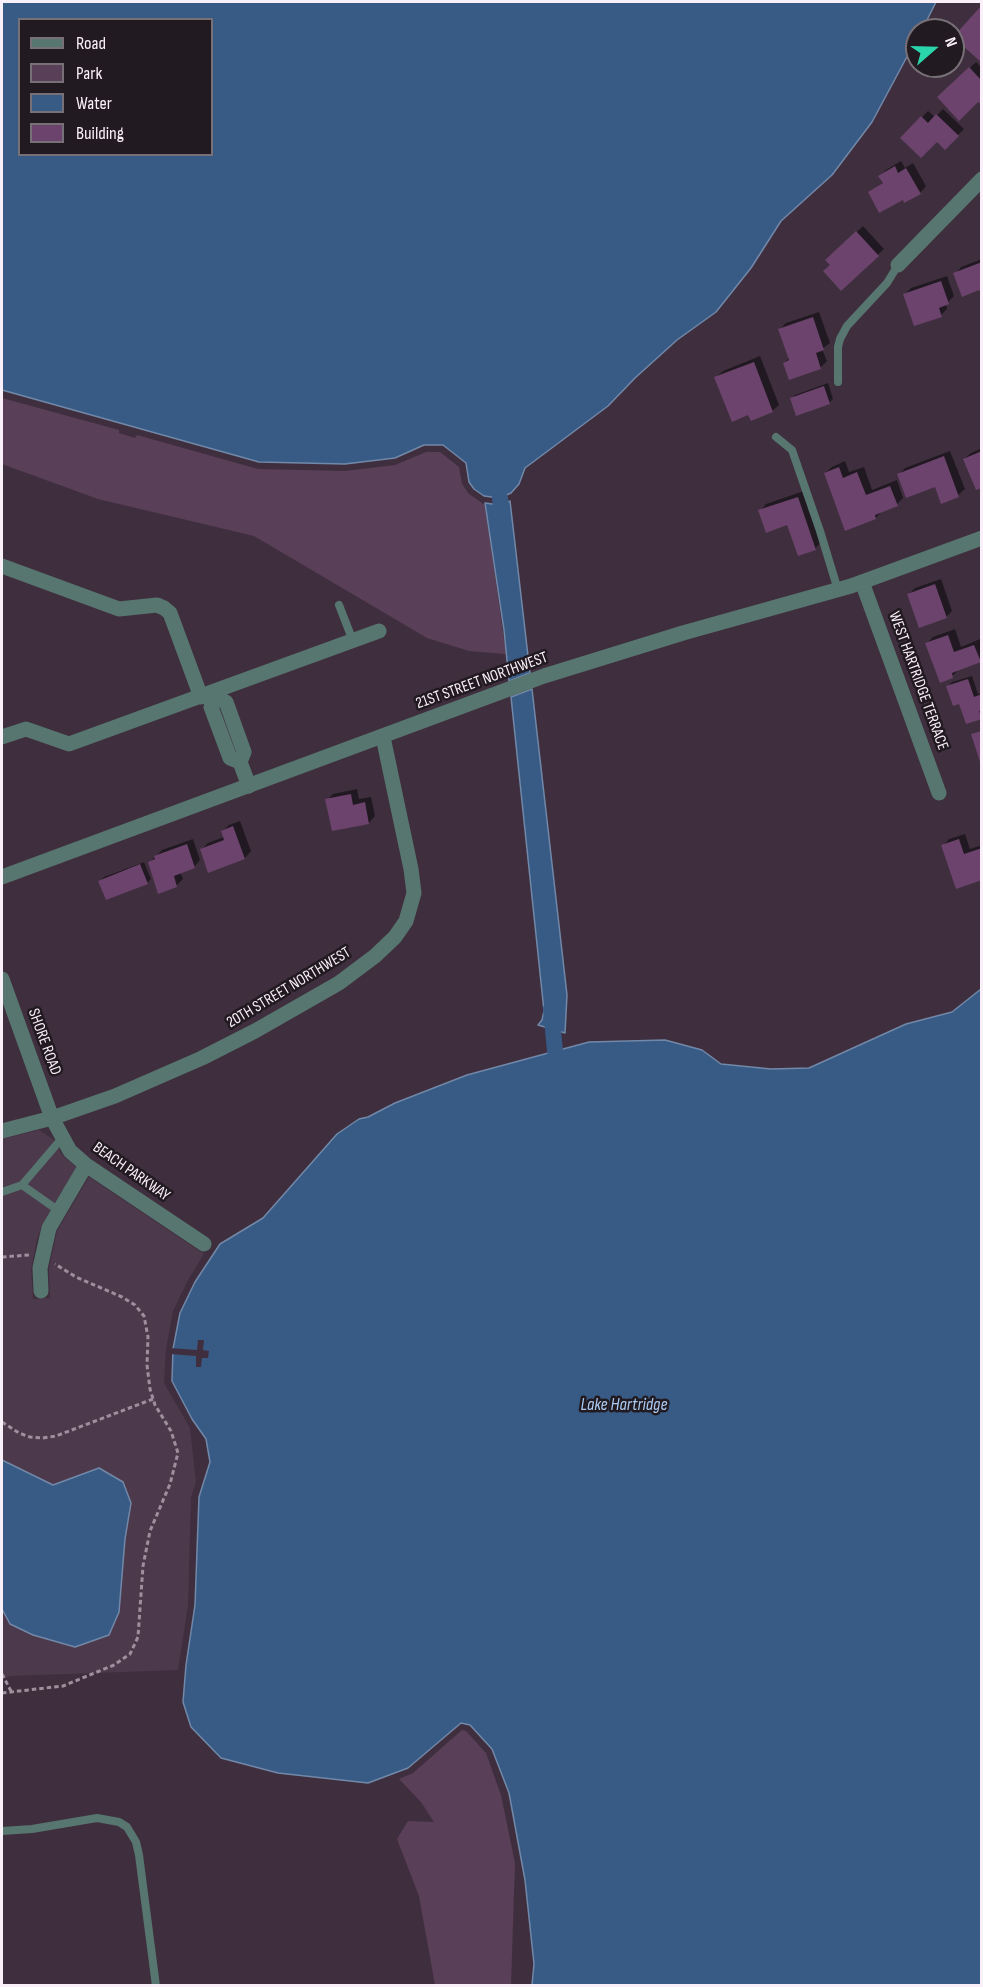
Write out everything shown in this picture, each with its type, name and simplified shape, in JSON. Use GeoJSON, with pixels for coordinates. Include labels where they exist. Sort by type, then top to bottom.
{"type":"FeatureCollection","features":[{"type":"Feature","properties":{"kind":"street"},"geometry":{"type":"LineString","coordinates":[[898,265],[980,184]]}},
{"type":"Feature","properties":{"kind":"street","name":"21ST STREET NORTHWEST"},"geometry":{"type":"LineString","coordinates":[[2,877],[544,676],[683,633],[838,590],[981,538]]}},
{"type":"Feature","properties":{"kind":"street"},"geometry":{"type":"LineString","coordinates":[[2,566],[119,609],[157,605],[170,612],[211,696],[211,707],[230,758],[240,762]]}},
{"type":"Feature","properties":{"kind":"street","name":"WEST HARTRIDGE TERRACE"},"geometry":{"type":"LineString","coordinates":[[862,582],[939,793]]}},
{"type":"Feature","properties":{"kind":"street"},"geometry":{"type":"LineString","coordinates":[[2,737],[26,729],[69,744],[211,696],[379,631]]}},
{"type":"Feature","properties":{"kind":"street"},"geometry":{"type":"LineString","coordinates":[[211,696],[226,702],[244,752],[240,762],[249,786]]}},
{"type":"Feature","properties":{"kind":"street","name":"20TH STREET NORTHWEST"},"geometry":{"type":"LineString","coordinates":[[2,1131],[52,1118],[147,1083],[255,1031],[359,969],[395,937],[406,921],[414,893],[383,737]]}},
{"type":"Feature","properties":{"kind":"street"},"geometry":{"type":"LineString","coordinates":[[226,748],[241,742]]}},
{"type":"Feature","properties":{"kind":"street","name":"SHORE ROAD"},"geometry":{"type":"LineString","coordinates":[[2,979],[52,1118]]}},
{"type":"Feature","properties":{"kind":"street","name":"BEACH PARKWAY"},"geometry":{"type":"LineString","coordinates":[[52,1118],[70,1151],[86,1165],[204,1244]]}},
{"type":"Feature","properties":{"kind":"street"},"geometry":{"type":"LineString","coordinates":[[41,1291],[40,1268],[45,1240],[86,1165]]}},
{"type":"Feature","properties":{"kind":"lane"},"geometry":{"type":"LineString","coordinates":[[838,382],[840,339],[847,326],[887,283],[898,265]]}},
{"type":"Feature","properties":{"kind":"lane"},"geometry":{"type":"LineString","coordinates":[[776,437],[792,450],[838,590]]}},
{"type":"Feature","properties":{"kind":"lane"},"geometry":{"type":"LineString","coordinates":[[339,605],[353,641]]}},
{"type":"Feature","properties":{"kind":"lane"},"geometry":{"type":"LineString","coordinates":[[2,1192],[22,1185],[63,1137]]}},
{"type":"Feature","properties":{"kind":"lane"},"geometry":{"type":"LineString","coordinates":[[22,1185],[59,1211]]}},
{"type":"Feature","properties":{"kind":"lane"},"geometry":{"type":"LineString","coordinates":[[2,1831],[32,1829],[97,1818],[119,1822],[127,1827],[136,1842],[139,1855],[156,1986]]}},
{"type":"Feature","properties":{"kind":"path"},"geometry":{"type":"LineString","coordinates":[[2,1257],[34,1256]]}},
{"type":"Feature","properties":{"kind":"path"},"geometry":{"type":"LineString","coordinates":[[2,1693],[63,1686],[114,1665],[130,1653],[138,1637],[143,1566],[150,1531],[170,1484],[177,1453],[171,1431],[162,1419],[153,1399],[147,1365],[148,1337],[144,1316],[135,1305],[122,1297],[76,1277],[53,1263]]}},
{"type":"Feature","properties":{"kind":"path"},"geometry":{"type":"LineString","coordinates":[[2,1422],[19,1433],[43,1438],[56,1436],[153,1399]]}},
{"type":"Feature","properties":{"kind":"path"},"geometry":{"type":"LineString","coordinates":[[2,1674],[11,1692]]}},
{"type":"Feature","properties":{"kind":"shaded area"},"geometry":{"type":"Polygon","coordinates":[[[39,1130],[54,1140],[62,1155],[76,1167],[42,1225],[37,1239],[31,1269],[33,1299],[50,1298],[49,1268],[57,1231],[89,1177],[204,1254],[173,1311],[166,1349],[164,1383],[190,1428],[196,1482],[191,1497],[188,1605],[178,1670],[10,1676],[2,1679],[2,1609],[10,1624],[33,1635],[75,1647],[125,1539],[131,1503],[99,1468],[53,1485],[2,1460],[2,1139],[39,1130]]]}},
{"type":"Feature","properties":{"kind":"green space"},"geometry":{"type":"Polygon","coordinates":[[[2,398],[119,430],[119,433],[135,438],[137,435],[258,469],[345,471],[395,465],[426,452],[440,452],[459,467],[462,484],[469,494],[485,505],[506,654],[469,651],[427,638],[254,536],[98,499],[2,464],[2,398]]]}},
{"type":"Feature","properties":{"kind":"green space"},"geometry":{"type":"Polygon","coordinates":[[[462,1730],[466,1731],[486,1753],[501,1795],[515,1863],[511,1985],[435,1985],[419,1896],[397,1839],[408,1821],[434,1822],[421,1802],[399,1779],[413,1773],[462,1730]]]}},
{"type":"Feature","properties":{"kind":"water"},"geometry":{"type":"Polygon","coordinates":[[[2,2],[936,2],[928,18],[905,18],[905,60],[872,122],[832,175],[781,221],[751,268],[716,312],[677,340],[608,406],[525,468],[519,484],[511,493],[500,498],[484,496],[474,489],[469,482],[466,463],[443,445],[424,445],[395,458],[345,464],[259,462],[2,390],[2,2]]]}},
{"type":"Feature","properties":{"kind":"water"},"geometry":{"type":"Polygon","coordinates":[[[510,501],[530,673],[509,681],[504,630],[485,503],[500,505],[510,501]]]}},
{"type":"Feature","properties":{"kind":"water"},"geometry":{"type":"Polygon","coordinates":[[[532,689],[567,995],[565,1033],[538,1025],[544,1011],[511,697],[532,689]]]}},
{"type":"Feature","properties":{"kind":"water","name":"Lake Hartridge"},"geometry":{"type":"Polygon","coordinates":[[[981,989],[981,1985],[532,1985],[534,1964],[525,1880],[509,1793],[492,1749],[470,1725],[461,1723],[408,1768],[368,1783],[278,1773],[221,1758],[191,1727],[183,1702],[195,1605],[199,1497],[210,1462],[206,1439],[192,1419],[172,1381],[173,1349],[180,1313],[195,1282],[220,1244],[263,1218],[337,1134],[359,1119],[368,1117],[395,1103],[467,1075],[589,1042],[665,1040],[702,1050],[721,1064],[771,1069],[809,1068],[906,1024],[952,1012],[981,989]]]}},
{"type":"Feature","properties":{"kind":"water"},"geometry":{"type":"Polygon","coordinates":[[[2,1460],[53,1485],[99,1468],[123,1482],[131,1503],[125,1539],[119,1612],[109,1635],[75,1647],[33,1635],[10,1624],[2,1609],[2,1460]]]}},
{"type":"Feature","properties":{"kind":"pier"},"geometry":{"type":"Polygon","coordinates":[[[198,1340],[204,1340],[203,1350],[209,1351],[208,1358],[202,1358],[201,1367],[196,1367],[196,1356],[170,1354],[170,1348],[197,1350],[198,1340]]]}},
{"type":"Feature","properties":{"kind":"building"},"geometry":{"type":"Polygon","coordinates":[[[982,5],[982,63],[965,48],[965,24],[982,5]]]}},
{"type":"Feature","properties":{"kind":"building"},"geometry":{"type":"Polygon","coordinates":[[[969,67],[982,81],[982,105],[978,102],[959,121],[937,97],[957,78],[965,78],[965,71],[969,67]]]}},
{"type":"Feature","properties":{"kind":"building"},"geometry":{"type":"Polygon","coordinates":[[[936,114],[959,136],[945,150],[937,142],[921,158],[900,138],[921,116],[928,123],[936,114]]]}},
{"type":"Feature","properties":{"kind":"building"},"geometry":{"type":"Polygon","coordinates":[[[895,166],[898,173],[906,168],[921,194],[904,203],[903,200],[879,213],[868,192],[883,183],[878,176],[895,166]]]}},
{"type":"Feature","properties":{"kind":"building"},"geometry":{"type":"Polygon","coordinates":[[[856,231],[879,256],[841,291],[823,271],[830,265],[825,260],[856,231]]]}},
{"type":"Feature","properties":{"kind":"building"},"geometry":{"type":"Polygon","coordinates":[[[982,262],[982,295],[979,290],[962,297],[953,273],[982,262]]]}},
{"type":"Feature","properties":{"kind":"building"},"geometry":{"type":"Polygon","coordinates":[[[941,281],[949,304],[939,308],[942,317],[914,326],[903,294],[941,281]]]}},
{"type":"Feature","properties":{"kind":"building"},"geometry":{"type":"Polygon","coordinates":[[[813,317],[824,350],[816,353],[821,369],[789,380],[783,363],[789,360],[778,329],[813,317]]]}},
{"type":"Feature","properties":{"kind":"building"},"geometry":{"type":"Polygon","coordinates":[[[754,362],[773,412],[751,421],[748,415],[732,422],[714,377],[754,362]]]}},
{"type":"Feature","properties":{"kind":"building"},"geometry":{"type":"Polygon","coordinates":[[[824,386],[830,404],[796,416],[790,398],[824,386]]]}},
{"type":"Feature","properties":{"kind":"building"},"geometry":{"type":"Polygon","coordinates":[[[982,451],[982,488],[976,490],[963,459],[982,451]]]}},
{"type":"Feature","properties":{"kind":"building"},"geometry":{"type":"Polygon","coordinates":[[[944,456],[959,497],[941,504],[935,487],[906,498],[897,474],[944,456]]]}},
{"type":"Feature","properties":{"kind":"building"},"geometry":{"type":"Polygon","coordinates":[[[839,467],[843,478],[857,472],[866,495],[890,486],[898,506],[875,515],[876,519],[845,531],[824,473],[839,467]]]}},
{"type":"Feature","properties":{"kind":"building"},"geometry":{"type":"Polygon","coordinates":[[[798,497],[816,550],[798,556],[787,525],[766,533],[758,510],[798,497]]]}},
{"type":"Feature","properties":{"kind":"building"},"geometry":{"type":"Polygon","coordinates":[[[935,584],[947,618],[919,628],[907,594],[935,584]]]}},
{"type":"Feature","properties":{"kind":"building"},"geometry":{"type":"Polygon","coordinates":[[[948,635],[954,652],[974,645],[981,662],[952,673],[953,678],[940,683],[925,643],[948,635]]]}},
{"type":"Feature","properties":{"kind":"building"},"geometry":{"type":"Polygon","coordinates":[[[968,679],[974,697],[982,694],[982,711],[979,711],[982,719],[966,724],[959,704],[953,706],[946,686],[968,679]]]}},
{"type":"Feature","properties":{"kind":"building"},"geometry":{"type":"Polygon","coordinates":[[[982,731],[982,765],[981,765],[971,734],[982,731]]]}},
{"type":"Feature","properties":{"kind":"building"},"geometry":{"type":"Polygon","coordinates":[[[351,794],[353,805],[365,802],[369,824],[332,831],[325,799],[351,794]]]}},
{"type":"Feature","properties":{"kind":"building"},"geometry":{"type":"Polygon","coordinates":[[[233,826],[245,859],[208,873],[200,849],[224,840],[221,831],[233,826]]]}},
{"type":"Feature","properties":{"kind":"building"},"geometry":{"type":"Polygon","coordinates":[[[959,839],[964,854],[982,848],[982,880],[956,889],[941,845],[959,839]]]}},
{"type":"Feature","properties":{"kind":"building"},"geometry":{"type":"Polygon","coordinates":[[[187,844],[195,868],[174,876],[177,887],[158,894],[148,862],[155,859],[154,856],[187,844]]]}},
{"type":"Feature","properties":{"kind":"building"},"geometry":{"type":"Polygon","coordinates":[[[140,864],[148,884],[106,900],[98,881],[140,864]]]}},
{"type":"Feature","properties":{"kind":"waterway"},"geometry":{"type":"LineString","coordinates":[[500,498],[503,527]]}},
{"type":"Feature","properties":{"kind":"waterway"},"geometry":{"type":"LineString","coordinates":[[551,1009],[555,1051]]}}]}
